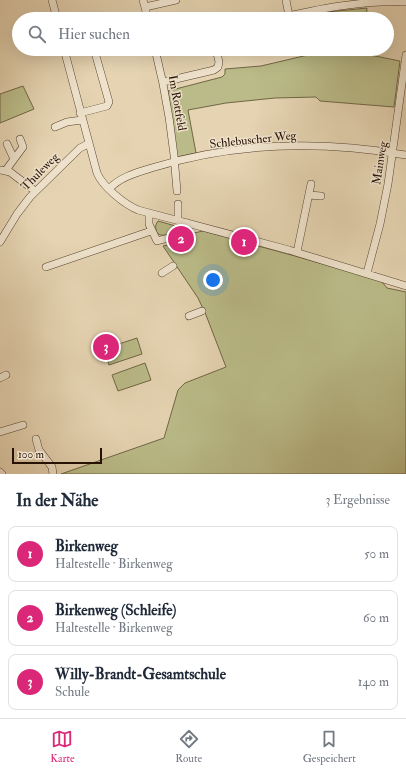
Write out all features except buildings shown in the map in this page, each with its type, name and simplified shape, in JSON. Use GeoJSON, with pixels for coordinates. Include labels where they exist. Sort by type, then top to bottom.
{"type":"FeatureCollection","features":[{"type":"Feature","properties":{"kind":"street"},"geometry":{"type":"LineString","coordinates":[[52,0],[55,12]]}},
{"type":"Feature","properties":{"kind":"street"},"geometry":{"type":"LineString","coordinates":[[144,4],[176,0]]}},
{"type":"Feature","properties":{"kind":"street"},"geometry":{"type":"LineString","coordinates":[[286,0],[288,12]]}},
{"type":"Feature","properties":{"kind":"street"},"geometry":{"type":"LineString","coordinates":[[308,12],[347,3],[406,2]]}},
{"type":"Feature","properties":{"kind":"street"},"geometry":{"type":"LineString","coordinates":[[66,56],[88,144],[99,178],[109,189],[130,206],[149,213],[297,252],[406,286]]}},
{"type":"Feature","properties":{"kind":"street"},"geometry":{"type":"LineString","coordinates":[[55,127],[107,106],[109,102],[96,56]]}},
{"type":"Feature","properties":{"kind":"street","name":"Im Rottfeld"},"geometry":{"type":"LineString","coordinates":[[157,56],[170,120],[177,191]]}},
{"type":"Feature","properties":{"kind":"street"},"geometry":{"type":"LineString","coordinates":[[163,82],[214,70],[218,67],[218,56]]}},
{"type":"Feature","properties":{"kind":"street","name":"Mainweg"},"geometry":{"type":"LineString","coordinates":[[368,273],[380,224],[393,153],[406,60]]}},
{"type":"Feature","properties":{"kind":"street"},"geometry":{"type":"LineString","coordinates":[[20,139],[22,147],[14,159],[3,170],[13,174],[35,192]]}},
{"type":"Feature","properties":{"kind":"street"},"geometry":{"type":"LineString","coordinates":[[7,144],[14,159]]}},
{"type":"Feature","properties":{"kind":"street","name":"Thuleweg"},"geometry":{"type":"LineString","coordinates":[[0,242],[21,208],[35,192],[80,148],[88,144]]}},
{"type":"Feature","properties":{"kind":"street","name":"Schlebuscher Weg"},"geometry":{"type":"LineString","coordinates":[[109,189],[126,177],[175,161],[232,151],[275,147],[334,146],[406,155]]}},
{"type":"Feature","properties":{"kind":"street"},"geometry":{"type":"LineString","coordinates":[[297,252],[311,184]]}},
{"type":"Feature","properties":{"kind":"street"},"geometry":{"type":"LineString","coordinates":[[309,195],[321,196]]}},
{"type":"Feature","properties":{"kind":"street"},"geometry":{"type":"LineString","coordinates":[[178,204],[178,220]]}},
{"type":"Feature","properties":{"kind":"street"},"geometry":{"type":"LineString","coordinates":[[149,213],[148,220],[157,240],[178,236],[183,232],[188,223]]}},
{"type":"Feature","properties":{"kind":"street"},"geometry":{"type":"LineString","coordinates":[[46,267],[152,231]]}},
{"type":"Feature","properties":{"kind":"street"},"geometry":{"type":"LineString","coordinates":[[162,273],[173,266]]}},
{"type":"Feature","properties":{"kind":"street"},"geometry":{"type":"LineString","coordinates":[[189,316],[202,311]]}},
{"type":"Feature","properties":{"kind":"street"},"geometry":{"type":"LineString","coordinates":[[0,432],[23,425]]}},
{"type":"Feature","properties":{"kind":"street"},"geometry":{"type":"LineString","coordinates":[[36,439],[39,450],[52,467],[53,474]]}},
{"type":"Feature","properties":{"kind":"green space"},"geometry":{"type":"Polygon","coordinates":[[[367,8],[367,12],[328,12],[367,8]]]}},
{"type":"Feature","properties":{"kind":"green space"},"geometry":{"type":"Polygon","coordinates":[[[304,56],[375,56],[400,61],[394,107],[320,101],[316,97],[275,98],[226,103],[188,110],[196,153],[177,157],[168,91],[222,77],[225,74],[225,69],[261,66],[304,56]]]}},
{"type":"Feature","properties":{"kind":"green space"},"geometry":{"type":"Polygon","coordinates":[[[23,86],[34,109],[0,123],[0,94],[23,86]]]}},
{"type":"Feature","properties":{"kind":"green space"},"geometry":{"type":"Polygon","coordinates":[[[158,221],[179,227],[176,232],[168,235],[162,235],[157,233],[156,230],[158,221]]]}},
{"type":"Feature","properties":{"kind":"green space"},"geometry":{"type":"Polygon","coordinates":[[[203,231],[378,280],[387,288],[406,292],[406,474],[61,474],[164,438],[178,390],[185,383],[226,367],[198,298],[163,246],[183,242],[194,233],[203,231]]]}},
{"type":"Feature","properties":{"kind":"green space"},"geometry":{"type":"Polygon","coordinates":[[[137,338],[142,354],[109,365],[104,349],[137,338]]]}},
{"type":"Feature","properties":{"kind":"green space"},"geometry":{"type":"Polygon","coordinates":[[[145,363],[151,380],[118,391],[112,375],[145,363]]]}},
{"type":"Feature","properties":{"kind":"place","name":"Birkenweg (Schleife)"},"geometry":{"type":"Point","coordinates":[181,239]}},
{"type":"Feature","properties":{"kind":"place","name":"Birkenweg"},"geometry":{"type":"Point","coordinates":[244,242]}},
{"type":"Feature","properties":{"kind":"place","name":"Willy-Brandt-Gesamtschule"},"geometry":{"type":"Point","coordinates":[106,347]}}]}
